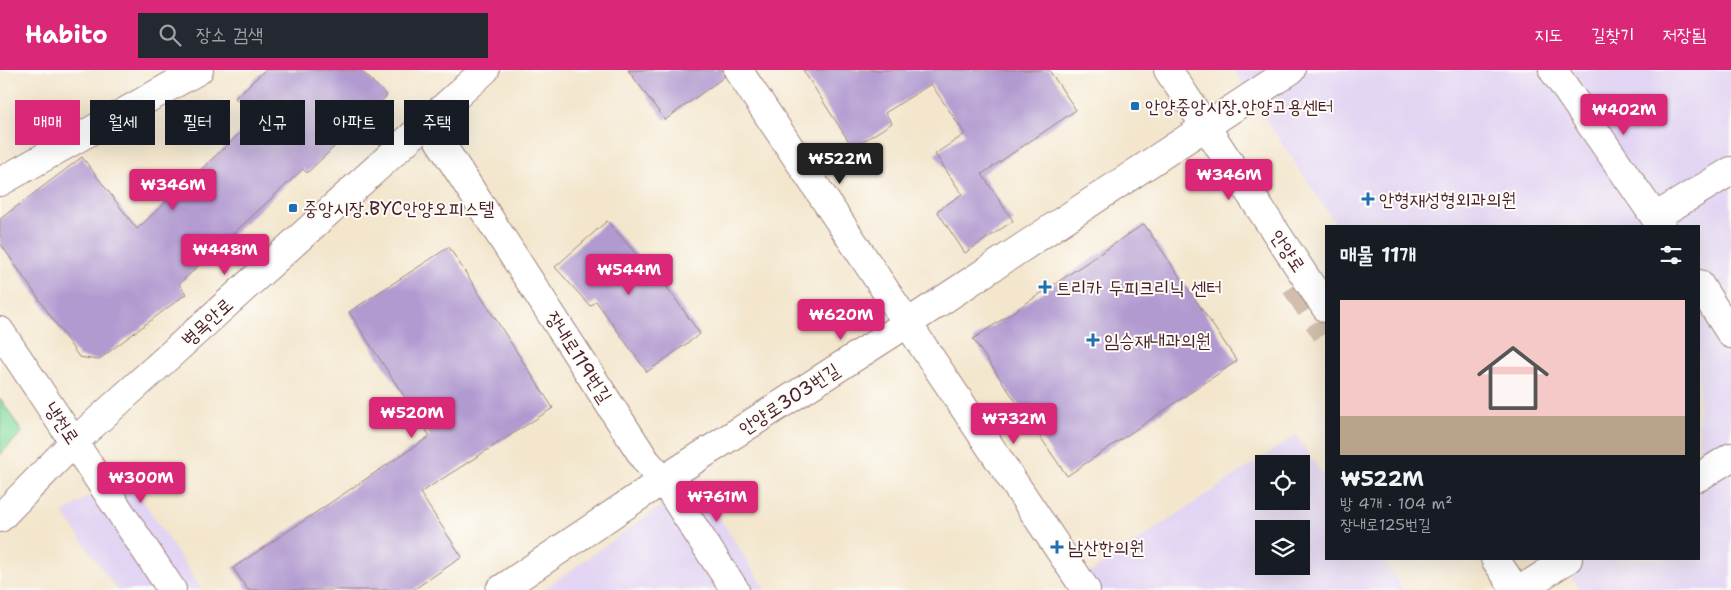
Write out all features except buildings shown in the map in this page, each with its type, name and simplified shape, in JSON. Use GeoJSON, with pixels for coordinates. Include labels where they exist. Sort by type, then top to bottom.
{"type":"FeatureCollection","features":[{"type":"Feature","properties":{"kind":"street"},"geometry":{"type":"LineString","coordinates":[[0,182],[199,70]]}},
{"type":"Feature","properties":{"kind":"street","name":"병목안로"},"geometry":{"type":"LineString","coordinates":[[451,100],[484,70]]}},
{"type":"Feature","properties":{"kind":"street"},"geometry":{"type":"LineString","coordinates":[[738,70],[1086,590]]}},
{"type":"Feature","properties":{"kind":"street","name":"안양로"},"geometry":{"type":"LineString","coordinates":[[1168,70],[1204,127],[1325,307]]}},
{"type":"Feature","properties":{"kind":"street","name":"안양로303번길"},"geometry":{"type":"LineString","coordinates":[[500,590],[662,480],[908,323],[1291,70]]}},
{"type":"Feature","properties":{"kind":"street"},"geometry":{"type":"LineString","coordinates":[[1552,70],[1658,222],[1731,171]]}},
{"type":"Feature","properties":{"kind":"street","name":"병목안로"},"geometry":{"type":"LineString","coordinates":[[0,518],[74,442],[404,143]]}},
{"type":"Feature","properties":{"kind":"street","name":"장내로119번길"},"geometry":{"type":"LineString","coordinates":[[442,145],[646,461],[662,480],[735,590]]}},
{"type":"Feature","properties":{"kind":"street"},"geometry":{"type":"LineString","coordinates":[[1700,286],[1731,334]]}},
{"type":"Feature","properties":{"kind":"street","name":"냉천로"},"geometry":{"type":"LineString","coordinates":[[0,331],[172,590]]}},
{"type":"Feature","properties":{"kind":"street"},"geometry":{"type":"LineString","coordinates":[[1700,476],[1731,457]]}},
{"type":"Feature","properties":{"kind":"street"},"geometry":{"type":"LineString","coordinates":[[1496,560],[1518,590],[1566,560]]}},
{"type":"Feature","properties":{"kind":"shaded area"},"geometry":{"type":"Polygon","coordinates":[[[1233,70],[1731,70],[1731,590],[1580,590],[1560,560],[1700,560],[1700,225],[1336,225],[1233,70]]]}},
{"type":"Feature","properties":{"kind":"shaded area"},"geometry":{"type":"Polygon","coordinates":[[[1296,435],[1310,455],[1266,455],[1296,435]]]}},
{"type":"Feature","properties":{"kind":"shaded area"},"geometry":{"type":"Polygon","coordinates":[[[1310,456],[1325,478],[1325,560],[1383,560],[1404,590],[1064,590],[1255,462],[1255,510],[1310,510],[1310,456]]]}},
{"type":"Feature","properties":{"kind":"shaded area"},"geometry":{"type":"Polygon","coordinates":[[[125,473],[202,590],[117,590],[63,513],[125,473]]]}},
{"type":"Feature","properties":{"kind":"shaded area"},"geometry":{"type":"Polygon","coordinates":[[[696,481],[766,590],[543,590],[696,481]]]}},
{"type":"Feature","properties":{"kind":"green space"},"geometry":{"type":"Polygon","coordinates":[[[0,398],[22,432],[0,455],[0,398]]]}},
{"type":"Feature","properties":{"kind":"tunnel"},"geometry":{"type":"LineString","coordinates":[[1295,285],[1325,331]]}},
{"type":"Feature","properties":{"kind":"place","name":"안양중앙시장.안양고용센터"},"geometry":{"type":"Point","coordinates":[1135,106]}},
{"type":"Feature","properties":{"kind":"place","name":"안형재성형외과의원"},"geometry":{"type":"Point","coordinates":[1368,199]}},
{"type":"Feature","properties":{"kind":"place","name":"중앙시장.BYC안양오피스텔"},"geometry":{"type":"Point","coordinates":[293,208]}},
{"type":"Feature","properties":{"kind":"place","name":"트리카 두피크리닉 센터"},"geometry":{"type":"Point","coordinates":[1045,287]}},
{"type":"Feature","properties":{"kind":"place","name":"임승재내과의원"},"geometry":{"type":"Point","coordinates":[1093,340]}},
{"type":"Feature","properties":{"kind":"place","name":"남산한의원"},"geometry":{"type":"Point","coordinates":[1057,547]}}]}
